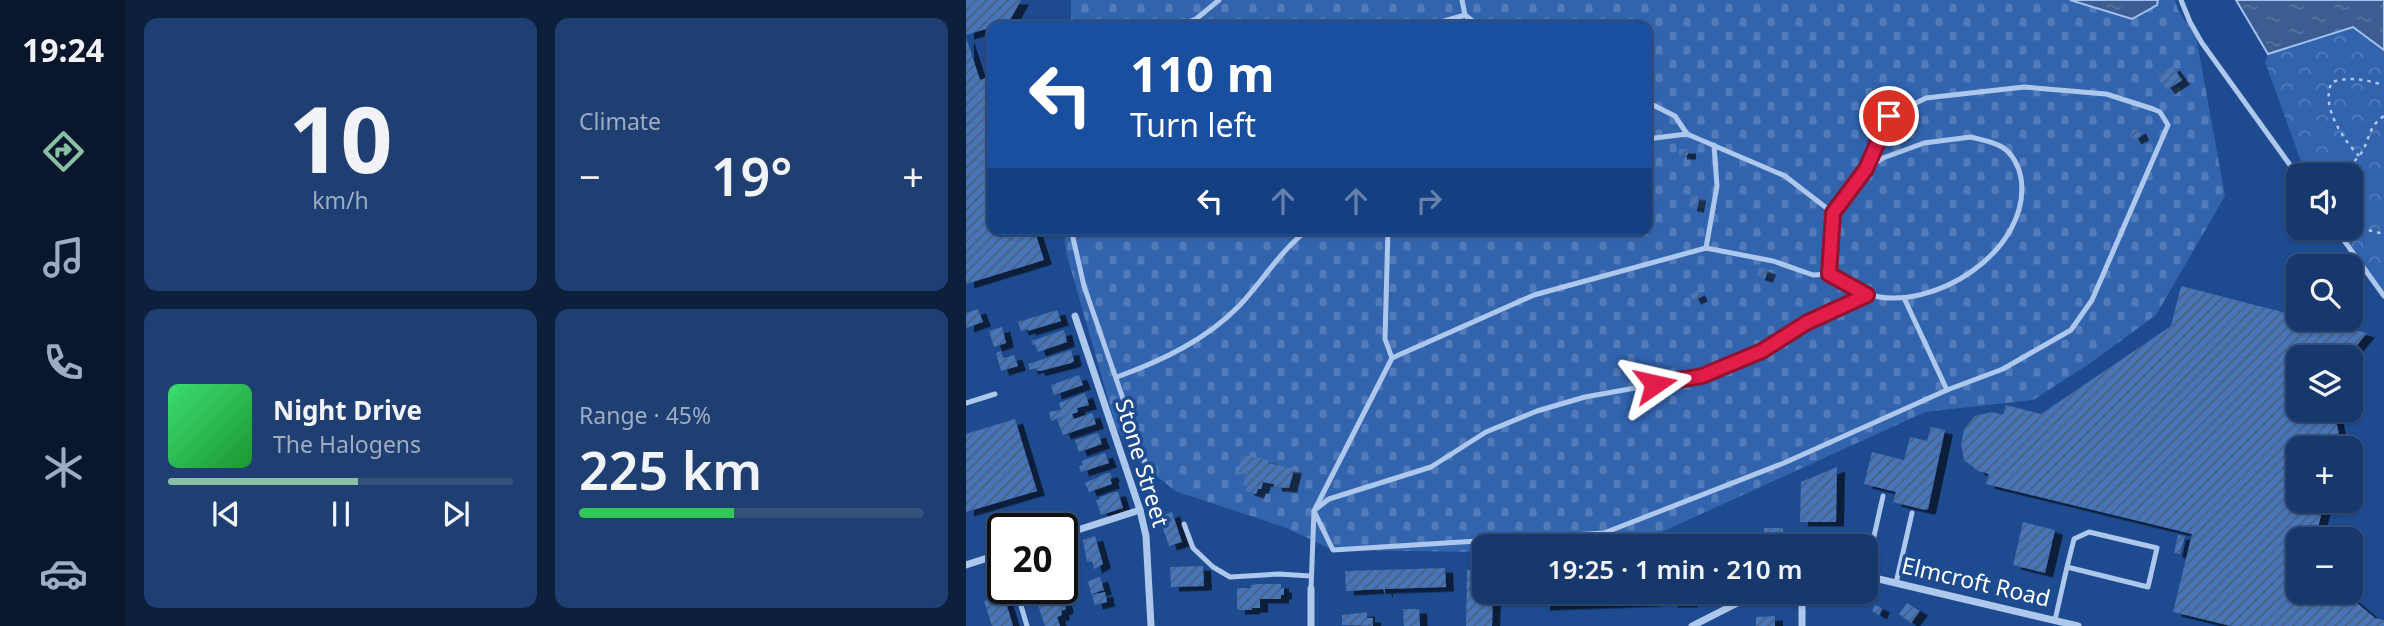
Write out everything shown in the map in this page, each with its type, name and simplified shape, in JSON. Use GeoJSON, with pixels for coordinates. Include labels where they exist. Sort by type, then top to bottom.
{"type":"FeatureCollection","features":[{"type":"Feature","properties":{"kind":"street","name":"Stone Street"},"geometry":{"type":"LineString","coordinates":[[1075,316],[1140,510],[1146,536],[1151,626]]}},
{"type":"Feature","properties":{"kind":"street"},"geometry":{"type":"LineString","coordinates":[[1078,530],[1140,510]]}},
{"type":"Feature","properties":{"kind":"street"},"geometry":{"type":"LineString","coordinates":[[966,565],[987,558]]}},
{"type":"Feature","properties":{"kind":"street","name":"Elmcroft Road"},"geometry":{"type":"LineString","coordinates":[[1878,578],[2078,626]]}},
{"type":"Feature","properties":{"kind":"street"},"geometry":{"type":"LineString","coordinates":[[1311,589],[1311,626]]}},
{"type":"Feature","properties":{"kind":"street"},"geometry":{"type":"LineString","coordinates":[[1692,626],[1735,604]]}},
{"type":"Feature","properties":{"kind":"street"},"geometry":{"type":"LineString","coordinates":[[1802,604],[1802,626]]}},
{"type":"Feature","properties":{"kind":"lane"},"geometry":{"type":"LineString","coordinates":[[1191,21],[1219,0]]}},
{"type":"Feature","properties":{"kind":"lane"},"geometry":{"type":"LineString","coordinates":[[1462,0],[1465,15],[1473,21]]}},
{"type":"Feature","properties":{"kind":"lane"},"geometry":{"type":"LineString","coordinates":[[2181,0],[2203,43],[2289,163]]}},
{"type":"Feature","properties":{"kind":"lane"},"geometry":{"type":"LineString","coordinates":[[1444,21],[1465,15]]}},
{"type":"Feature","properties":{"kind":"lane"},"geometry":{"type":"LineString","coordinates":[[1314,511],[1333,550],[1604,533],[1784,463],[1947,390],[2003,369],[2071,330],[2092,300],[2166,134],[2166,119],[2153,108],[2106,94],[2024,87],[1926,98],[1889,116],[1866,169],[1833,213],[1829,274]]}},
{"type":"Feature","properties":{"kind":"lane"},"geometry":{"type":"LineString","coordinates":[[1652,104],[1675,116],[1687,134]]}},
{"type":"Feature","properties":{"kind":"lane"},"geometry":{"type":"LineString","coordinates":[[1652,138],[1687,134],[1714,145],[1786,176],[1833,213]]}},
{"type":"Feature","properties":{"kind":"lane"},"geometry":{"type":"LineString","coordinates":[[1311,589],[1314,511],[1392,358],[1534,295],[1706,247],[1773,261],[1813,275],[1829,274],[1867,295],[1904,298],[1957,281],[1991,257],[2006,239],[2021,205],[2020,174],[2014,159],[2005,148],[1971,137],[1924,143],[1883,158],[1866,169]]}},
{"type":"Feature","properties":{"kind":"lane"},"geometry":{"type":"LineString","coordinates":[[1706,247],[1717,186],[1714,145]]}},
{"type":"Feature","properties":{"kind":"lane"},"geometry":{"type":"LineString","coordinates":[[1072,235],[1084,286],[1147,468]]}},
{"type":"Feature","properties":{"kind":"lane"},"geometry":{"type":"LineString","coordinates":[[1117,377],[1181,350],[1215,326],[1238,307],[1302,235]]}},
{"type":"Feature","properties":{"kind":"lane"},"geometry":{"type":"LineString","coordinates":[[1388,235],[1385,339],[1392,358]]}},
{"type":"Feature","properties":{"kind":"lane"},"geometry":{"type":"LineString","coordinates":[[2344,240],[2384,296]]}},
{"type":"Feature","properties":{"kind":"lane"},"geometry":{"type":"LineString","coordinates":[[1314,511],[1329,499],[1431,467],[1486,432],[1537,411],[1586,397],[1702,376],[1762,351],[1806,323],[1867,295]]}},
{"type":"Feature","properties":{"kind":"lane"},"geometry":{"type":"LineString","coordinates":[[1904,298],[1947,390]]}},
{"type":"Feature","properties":{"kind":"lane"},"geometry":{"type":"LineString","coordinates":[[966,403],[995,394]]}},
{"type":"Feature","properties":{"kind":"lane"},"geometry":{"type":"LineString","coordinates":[[1875,534],[1883,496]]}},
{"type":"Feature","properties":{"kind":"lane"},"geometry":{"type":"LineString","coordinates":[[1896,583],[1912,513]]}},
{"type":"Feature","properties":{"kind":"lane"},"geometry":{"type":"LineString","coordinates":[[1184,524],[1193,548],[1213,567],[1230,577],[1279,574],[1310,576]]}},
{"type":"Feature","properties":{"kind":"lane"},"geometry":{"type":"LineString","coordinates":[[2055,620],[2067,568],[2074,539],[2089,532],[2157,548],[2148,586],[2067,568]]}},
{"type":"Feature","properties":{"kind":"lane"},"geometry":{"type":"LineString","coordinates":[[1021,604],[1027,626]]}},
{"type":"Feature","properties":{"kind":"path"},"geometry":{"type":"LineString","coordinates":[[2359,156],[2347,144],[2336,121],[2328,103],[2328,90],[2332,82],[2343,79],[2356,78],[2384,85]]}},
{"type":"Feature","properties":{"kind":"path"},"geometry":{"type":"LineString","coordinates":[[2351,163],[2359,156],[2369,131],[2376,121],[2384,116]]}},
{"type":"Feature","properties":{"kind":"path"},"geometry":{"type":"LineString","coordinates":[[2363,228],[2384,234]]}},
{"type":"Feature","properties":{"kind":"green space"},"geometry":{"type":"Polygon","coordinates":[[[1071,0],[2070,0],[2157,6],[2158,0],[2175,0],[2178,10],[2196,36],[2225,196],[2156,315],[2089,364],[2033,400],[1925,412],[1657,534],[1472,534],[1472,552],[1333,550],[1284,527],[1175,491],[1137,460],[1116,427],[1066,252],[1065,235],[1652,235],[1652,21],[1071,21],[1071,0]]]}},
{"type":"Feature","properties":{"kind":"green space"},"geometry":{"type":"Polygon","coordinates":[[[2354,27],[2384,50],[2384,295],[2363,266],[2363,254],[2355,254],[2345,240],[2363,240],[2363,163],[2302,163],[2265,62],[2268,54],[2354,27]]]}},
{"type":"Feature","properties":{"kind":"water"},"geometry":{"type":"Polygon","coordinates":[[[2070,0],[2158,0],[2157,5],[2132,19],[2070,0]]]}},
{"type":"Feature","properties":{"kind":"water"},"geometry":{"type":"Polygon","coordinates":[[[2236,0],[2384,0],[2384,50],[2353,27],[2268,54],[2236,0]]]}},
{"type":"Feature","properties":{"kind":"building"},"geometry":{"type":"Polygon","coordinates":[[[966,0],[1021,0],[1010,21],[987,21],[987,29],[966,35],[966,0]]]}},
{"type":"Feature","properties":{"kind":"building"},"geometry":{"type":"Polygon","coordinates":[[[966,37],[980,80],[987,78],[987,235],[1036,235],[1044,260],[966,284],[966,37]]]}},
{"type":"Feature","properties":{"kind":"building"},"geometry":{"type":"Polygon","coordinates":[[[2172,66],[2182,80],[2167,90],[2158,76],[2172,66]]]}},
{"type":"Feature","properties":{"kind":"building"},"geometry":{"type":"Polygon","coordinates":[[[2138,129],[2141,136],[2133,140],[2130,133],[2138,129]]]}},
{"type":"Feature","properties":{"kind":"building"},"geometry":{"type":"Polygon","coordinates":[[[1679,149],[1688,149],[1688,155],[1679,155],[1679,149]]]}},
{"type":"Feature","properties":{"kind":"building"},"geometry":{"type":"Polygon","coordinates":[[[1691,195],[1698,196],[1696,208],[1689,207],[1691,195]]]}},
{"type":"Feature","properties":{"kind":"building"},"geometry":{"type":"Polygon","coordinates":[[[1759,267],[1768,270],[1765,278],[1757,276],[1759,267]]]}},
{"type":"Feature","properties":{"kind":"building"},"geometry":{"type":"Polygon","coordinates":[[[2181,286],[2286,313],[2286,331],[2367,333],[2357,345],[2286,345],[2286,422],[2336,422],[2339,436],[2286,436],[2286,513],[2322,513],[2318,527],[2286,527],[2286,604],[2358,604],[2375,618],[2384,620],[2384,626],[2231,626],[2173,612],[2192,534],[1986,484],[1989,474],[1978,471],[1964,460],[1961,444],[1964,429],[1975,416],[1992,412],[2003,415],[2006,405],[2041,414],[2171,326],[2181,286]]]}},
{"type":"Feature","properties":{"kind":"building"},"geometry":{"type":"Polygon","coordinates":[[[1697,291],[1700,297],[1693,300],[1690,294],[1697,291]]]}},
{"type":"Feature","properties":{"kind":"building"},"geometry":{"type":"Polygon","coordinates":[[[978,309],[983,322],[966,328],[966,313],[978,309]]]}},
{"type":"Feature","properties":{"kind":"building"},"geometry":{"type":"Polygon","coordinates":[[[1057,310],[1061,321],[1021,331],[1018,322],[1057,310]]]}},
{"type":"Feature","properties":{"kind":"building"},"geometry":{"type":"Polygon","coordinates":[[[1002,327],[1006,343],[994,347],[989,331],[1002,327]]]}},
{"type":"Feature","properties":{"kind":"building"},"geometry":{"type":"Polygon","coordinates":[[[1064,330],[1067,342],[1038,352],[1031,341],[1064,330]]]}},
{"type":"Feature","properties":{"kind":"building"},"geometry":{"type":"Polygon","coordinates":[[[1071,350],[1074,361],[1071,363],[1040,371],[1036,368],[1030,370],[1028,364],[1071,350]]]}},
{"type":"Feature","properties":{"kind":"building"},"geometry":{"type":"Polygon","coordinates":[[[1001,351],[1003,358],[1014,355],[1018,366],[1001,371],[996,353],[1001,351]]]}},
{"type":"Feature","properties":{"kind":"building"},"geometry":{"type":"Polygon","coordinates":[[[1079,375],[1083,385],[1054,395],[1051,385],[1079,375]]]}},
{"type":"Feature","properties":{"kind":"building"},"geometry":{"type":"Polygon","coordinates":[[[1085,393],[1089,405],[1077,408],[1078,412],[1072,414],[1074,419],[1092,413],[1096,424],[1063,435],[1057,420],[1062,417],[1051,421],[1049,412],[1061,410],[1059,403],[1085,393]]]}},
{"type":"Feature","properties":{"kind":"building"},"geometry":{"type":"Polygon","coordinates":[[[1015,419],[1037,491],[966,512],[966,434],[1015,419]]]}},
{"type":"Feature","properties":{"kind":"building"},"geometry":{"type":"Polygon","coordinates":[[[1931,427],[1945,430],[1928,509],[1893,502],[1896,492],[1864,484],[1872,452],[1904,460],[1910,437],[1927,441],[1931,427]]]}},
{"type":"Feature","properties":{"kind":"building"},"geometry":{"type":"Polygon","coordinates":[[[1098,433],[1102,444],[1079,452],[1075,440],[1098,433]]]}},
{"type":"Feature","properties":{"kind":"building"},"geometry":{"type":"Polygon","coordinates":[[[1105,453],[1109,463],[1081,472],[1081,461],[1105,453]]]}},
{"type":"Feature","properties":{"kind":"building"},"geometry":{"type":"Polygon","coordinates":[[[1242,455],[1269,460],[1268,463],[1294,469],[1289,488],[1274,487],[1274,484],[1263,482],[1256,494],[1246,491],[1247,486],[1243,485],[1246,474],[1238,472],[1242,455]]]}},
{"type":"Feature","properties":{"kind":"building"},"geometry":{"type":"Polygon","coordinates":[[[1837,467],[1836,522],[1800,522],[1801,482],[1837,467]]]}},
{"type":"Feature","properties":{"kind":"building"},"geometry":{"type":"Polygon","coordinates":[[[1107,473],[1112,477],[1112,484],[1089,492],[1085,483],[1107,473]]]}},
{"type":"Feature","properties":{"kind":"building"},"geometry":{"type":"Polygon","coordinates":[[[1118,492],[1123,508],[1101,515],[1096,500],[1118,492]]]}},
{"type":"Feature","properties":{"kind":"building"},"geometry":{"type":"Polygon","coordinates":[[[1172,512],[1182,542],[1169,546],[1159,517],[1172,512]]]}},
{"type":"Feature","properties":{"kind":"building"},"geometry":{"type":"Polygon","coordinates":[[[2023,522],[2055,530],[2045,573],[2013,565],[2023,522]]]}},
{"type":"Feature","properties":{"kind":"building"},"geometry":{"type":"Polygon","coordinates":[[[1764,528],[1783,528],[1783,534],[1764,534],[1764,528]]]}},
{"type":"Feature","properties":{"kind":"building"},"geometry":{"type":"Polygon","coordinates":[[[2178,535],[2185,536],[2180,554],[2174,553],[2178,535]]]}},
{"type":"Feature","properties":{"kind":"building"},"geometry":{"type":"Polygon","coordinates":[[[1095,536],[1103,564],[1094,569],[1092,561],[1087,562],[1083,540],[1095,536]]]}},
{"type":"Feature","properties":{"kind":"building"},"geometry":{"type":"Polygon","coordinates":[[[1203,566],[1204,586],[1171,587],[1170,567],[1203,566]]]}},
{"type":"Feature","properties":{"kind":"building"},"geometry":{"type":"Polygon","coordinates":[[[1445,568],[1446,587],[1385,589],[1385,594],[1383,589],[1346,591],[1345,571],[1445,568]]]}},
{"type":"Feature","properties":{"kind":"building"},"geometry":{"type":"Polygon","coordinates":[[[1467,570],[1472,570],[1472,604],[1493,604],[1492,626],[1466,626],[1467,570]]]}},
{"type":"Feature","properties":{"kind":"building"},"geometry":{"type":"Polygon","coordinates":[[[1100,577],[1104,590],[1091,594],[1088,581],[1100,577]]]}},
{"type":"Feature","properties":{"kind":"building"},"geometry":{"type":"Polygon","coordinates":[[[1281,584],[1284,595],[1281,595],[1281,599],[1260,599],[1260,608],[1237,610],[1237,588],[1251,588],[1251,585],[1281,584]]]}},
{"type":"Feature","properties":{"kind":"building"},"geometry":{"type":"Polygon","coordinates":[[[1105,592],[1107,602],[1095,605],[1092,595],[1105,592]]]}},
{"type":"Feature","properties":{"kind":"building"},"geometry":{"type":"Polygon","coordinates":[[[987,600],[987,604],[1006,604],[1013,626],[992,626],[984,601],[987,600]]]}},
{"type":"Feature","properties":{"kind":"building"},"geometry":{"type":"Polygon","coordinates":[[[1907,603],[1920,611],[1911,623],[1899,614],[1907,603]]]}},
{"type":"Feature","properties":{"kind":"building"},"geometry":{"type":"Polygon","coordinates":[[[1037,604],[1065,604],[1066,609],[1057,617],[1060,626],[1045,626],[1037,604]]]}},
{"type":"Feature","properties":{"kind":"building"},"geometry":{"type":"Polygon","coordinates":[[[1542,604],[1598,604],[1542,606],[1542,604]]]}},
{"type":"Feature","properties":{"kind":"building"},"geometry":{"type":"Polygon","coordinates":[[[1875,605],[1882,608],[1879,615],[1872,611],[1875,605]]]}},
{"type":"Feature","properties":{"kind":"building"},"geometry":{"type":"Polygon","coordinates":[[[1403,609],[1419,609],[1420,626],[1404,626],[1403,609]]]}},
{"type":"Feature","properties":{"kind":"building"},"geometry":{"type":"Polygon","coordinates":[[[1367,612],[1367,618],[1373,618],[1373,626],[1342,625],[1342,615],[1367,612]]]}},
{"type":"Feature","properties":{"kind":"building"},"geometry":{"type":"Polygon","coordinates":[[[1775,616],[1775,626],[1756,626],[1756,617],[1775,616]]]}},
{"type":"Feature","properties":{"kind":"route"},"geometry":{"type":"LineString","coordinates":[[1655,384],[1702,376],[1762,351],[1806,323],[1867,295],[1829,274],[1833,213],[1866,169],[1889,116]]}}]}
